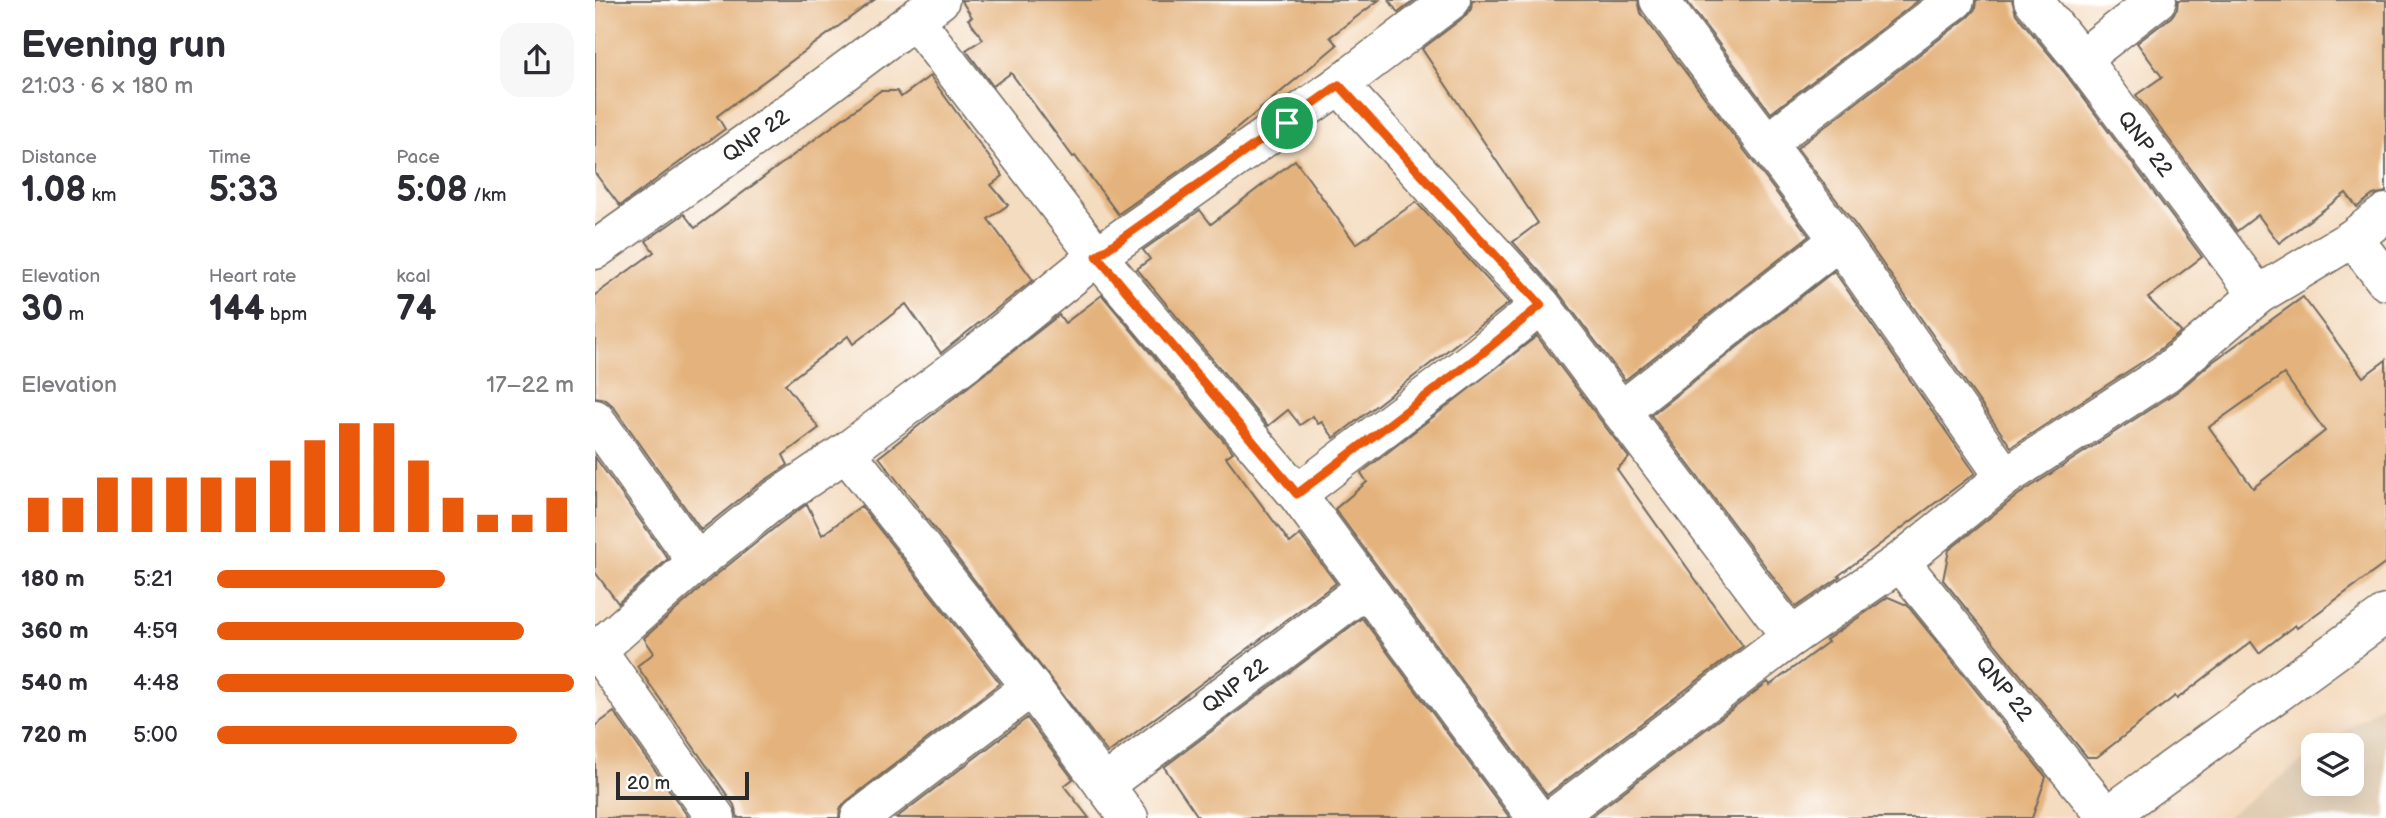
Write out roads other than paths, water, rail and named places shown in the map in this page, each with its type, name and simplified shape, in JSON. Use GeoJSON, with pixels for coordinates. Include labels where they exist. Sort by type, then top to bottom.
{"type":"FeatureCollection","features":[{"type":"Feature","properties":{"kind":"street"},"geometry":{"type":"LineString","coordinates":[[716,818],[596,651],[697,562],[769,504],[846,452],[980,351],[1097,256],[1339,85],[1451,0]]}},
{"type":"Feature","properties":{"kind":"street"},"geometry":{"type":"LineString","coordinates":[[1659,0],[1839,240],[2005,477]]}},
{"type":"Feature","properties":{"kind":"street"},"geometry":{"type":"LineString","coordinates":[[1767,143],[1955,0]]}},
{"type":"Feature","properties":{"kind":"street","name":"QNP 22"},"geometry":{"type":"LineString","coordinates":[[2033,0],[2081,59],[2258,295]]}},
{"type":"Feature","properties":{"kind":"street"},"geometry":{"type":"LineString","coordinates":[[2081,59],[2157,0]]}},
{"type":"Feature","properties":{"kind":"street","name":"QNP 22"},"geometry":{"type":"LineString","coordinates":[[595,250],[804,102],[927,10],[1097,256],[1297,494],[1537,818]]}},
{"type":"Feature","properties":{"kind":"street"},"geometry":{"type":"LineString","coordinates":[[1339,85],[1541,305],[1791,637]]}},
{"type":"Feature","properties":{"kind":"street"},"geometry":{"type":"LineString","coordinates":[[1553,818],[1791,637],[1900,562],[2005,477],[2166,373],[2258,295],[2353,238],[2386,213]]}},
{"type":"Feature","properties":{"kind":"street"},"geometry":{"type":"LineString","coordinates":[[2353,238],[2386,281]]}},
{"type":"Feature","properties":{"kind":"street"},"geometry":{"type":"LineString","coordinates":[[1621,411],[1839,240]]}},
{"type":"Feature","properties":{"kind":"street"},"geometry":{"type":"LineString","coordinates":[[1297,494],[1480,355],[1541,305]]}},
{"type":"Feature","properties":{"kind":"street"},"geometry":{"type":"LineString","coordinates":[[595,419],[697,562]]}},
{"type":"Feature","properties":{"kind":"street"},"geometry":{"type":"LineString","coordinates":[[846,452],[1031,687],[1129,818]]}},
{"type":"Feature","properties":{"kind":"street","name":"QNP 22"},"geometry":{"type":"LineString","coordinates":[[1900,562],[2106,817]]}},
{"type":"Feature","properties":{"kind":"street","name":"QNP 22"},"geometry":{"type":"LineString","coordinates":[[1104,785],[1366,588]]}},
{"type":"Feature","properties":{"kind":"street"},"geometry":{"type":"LineString","coordinates":[[2106,817],[2386,614]]}},
{"type":"Feature","properties":{"kind":"street"},"geometry":{"type":"LineString","coordinates":[[860,818],[1031,687]]}}]}
